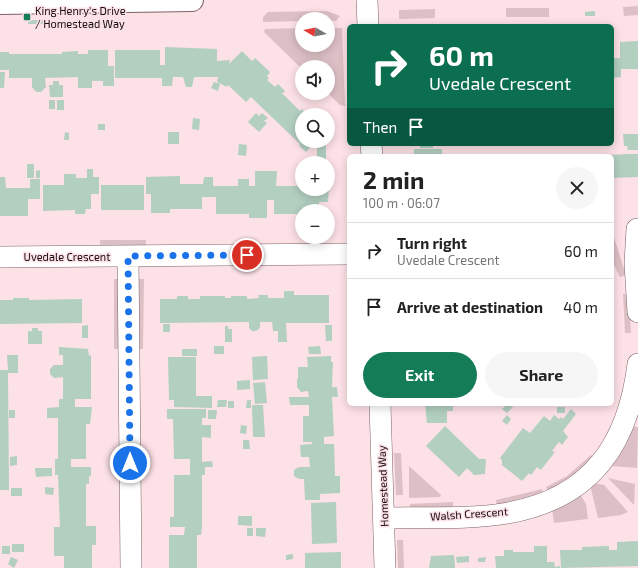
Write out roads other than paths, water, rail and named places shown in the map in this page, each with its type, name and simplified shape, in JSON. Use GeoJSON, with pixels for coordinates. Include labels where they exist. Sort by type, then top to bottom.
{"type":"FeatureCollection","features":[{"type":"Feature","properties":{"kind":"street"},"geometry":{"type":"LineString","coordinates":[[0,3],[192,0]]}},
{"type":"Feature","properties":{"kind":"street"},"geometry":{"type":"LineString","coordinates":[[367,0],[368,24]]}},
{"type":"Feature","properties":{"kind":"street"},"geometry":{"type":"LineString","coordinates":[[637,229],[635,263],[638,312]]}},
{"type":"Feature","properties":{"kind":"street","name":"Uvedale Crescent"},"geometry":{"type":"LineString","coordinates":[[0,257],[347,254]]}},
{"type":"Feature","properties":{"kind":"street"},"geometry":{"type":"LineString","coordinates":[[128,256],[131,568]]}},
{"type":"Feature","properties":{"kind":"street","name":"Walsh Crescent"},"geometry":{"type":"LineString","coordinates":[[384,518],[506,513],[537,506],[564,494],[592,473],[613,448],[626,420],[633,396],[638,364]]}},
{"type":"Feature","properties":{"kind":"street","name":"Homestead Way"},"geometry":{"type":"LineString","coordinates":[[380,406],[385,568]]}},
{"type":"Feature","properties":{"kind":"place","name":"King Henry's Drive / Homestead Way"},"geometry":{"type":"Point","coordinates":[27,17]}}]}
